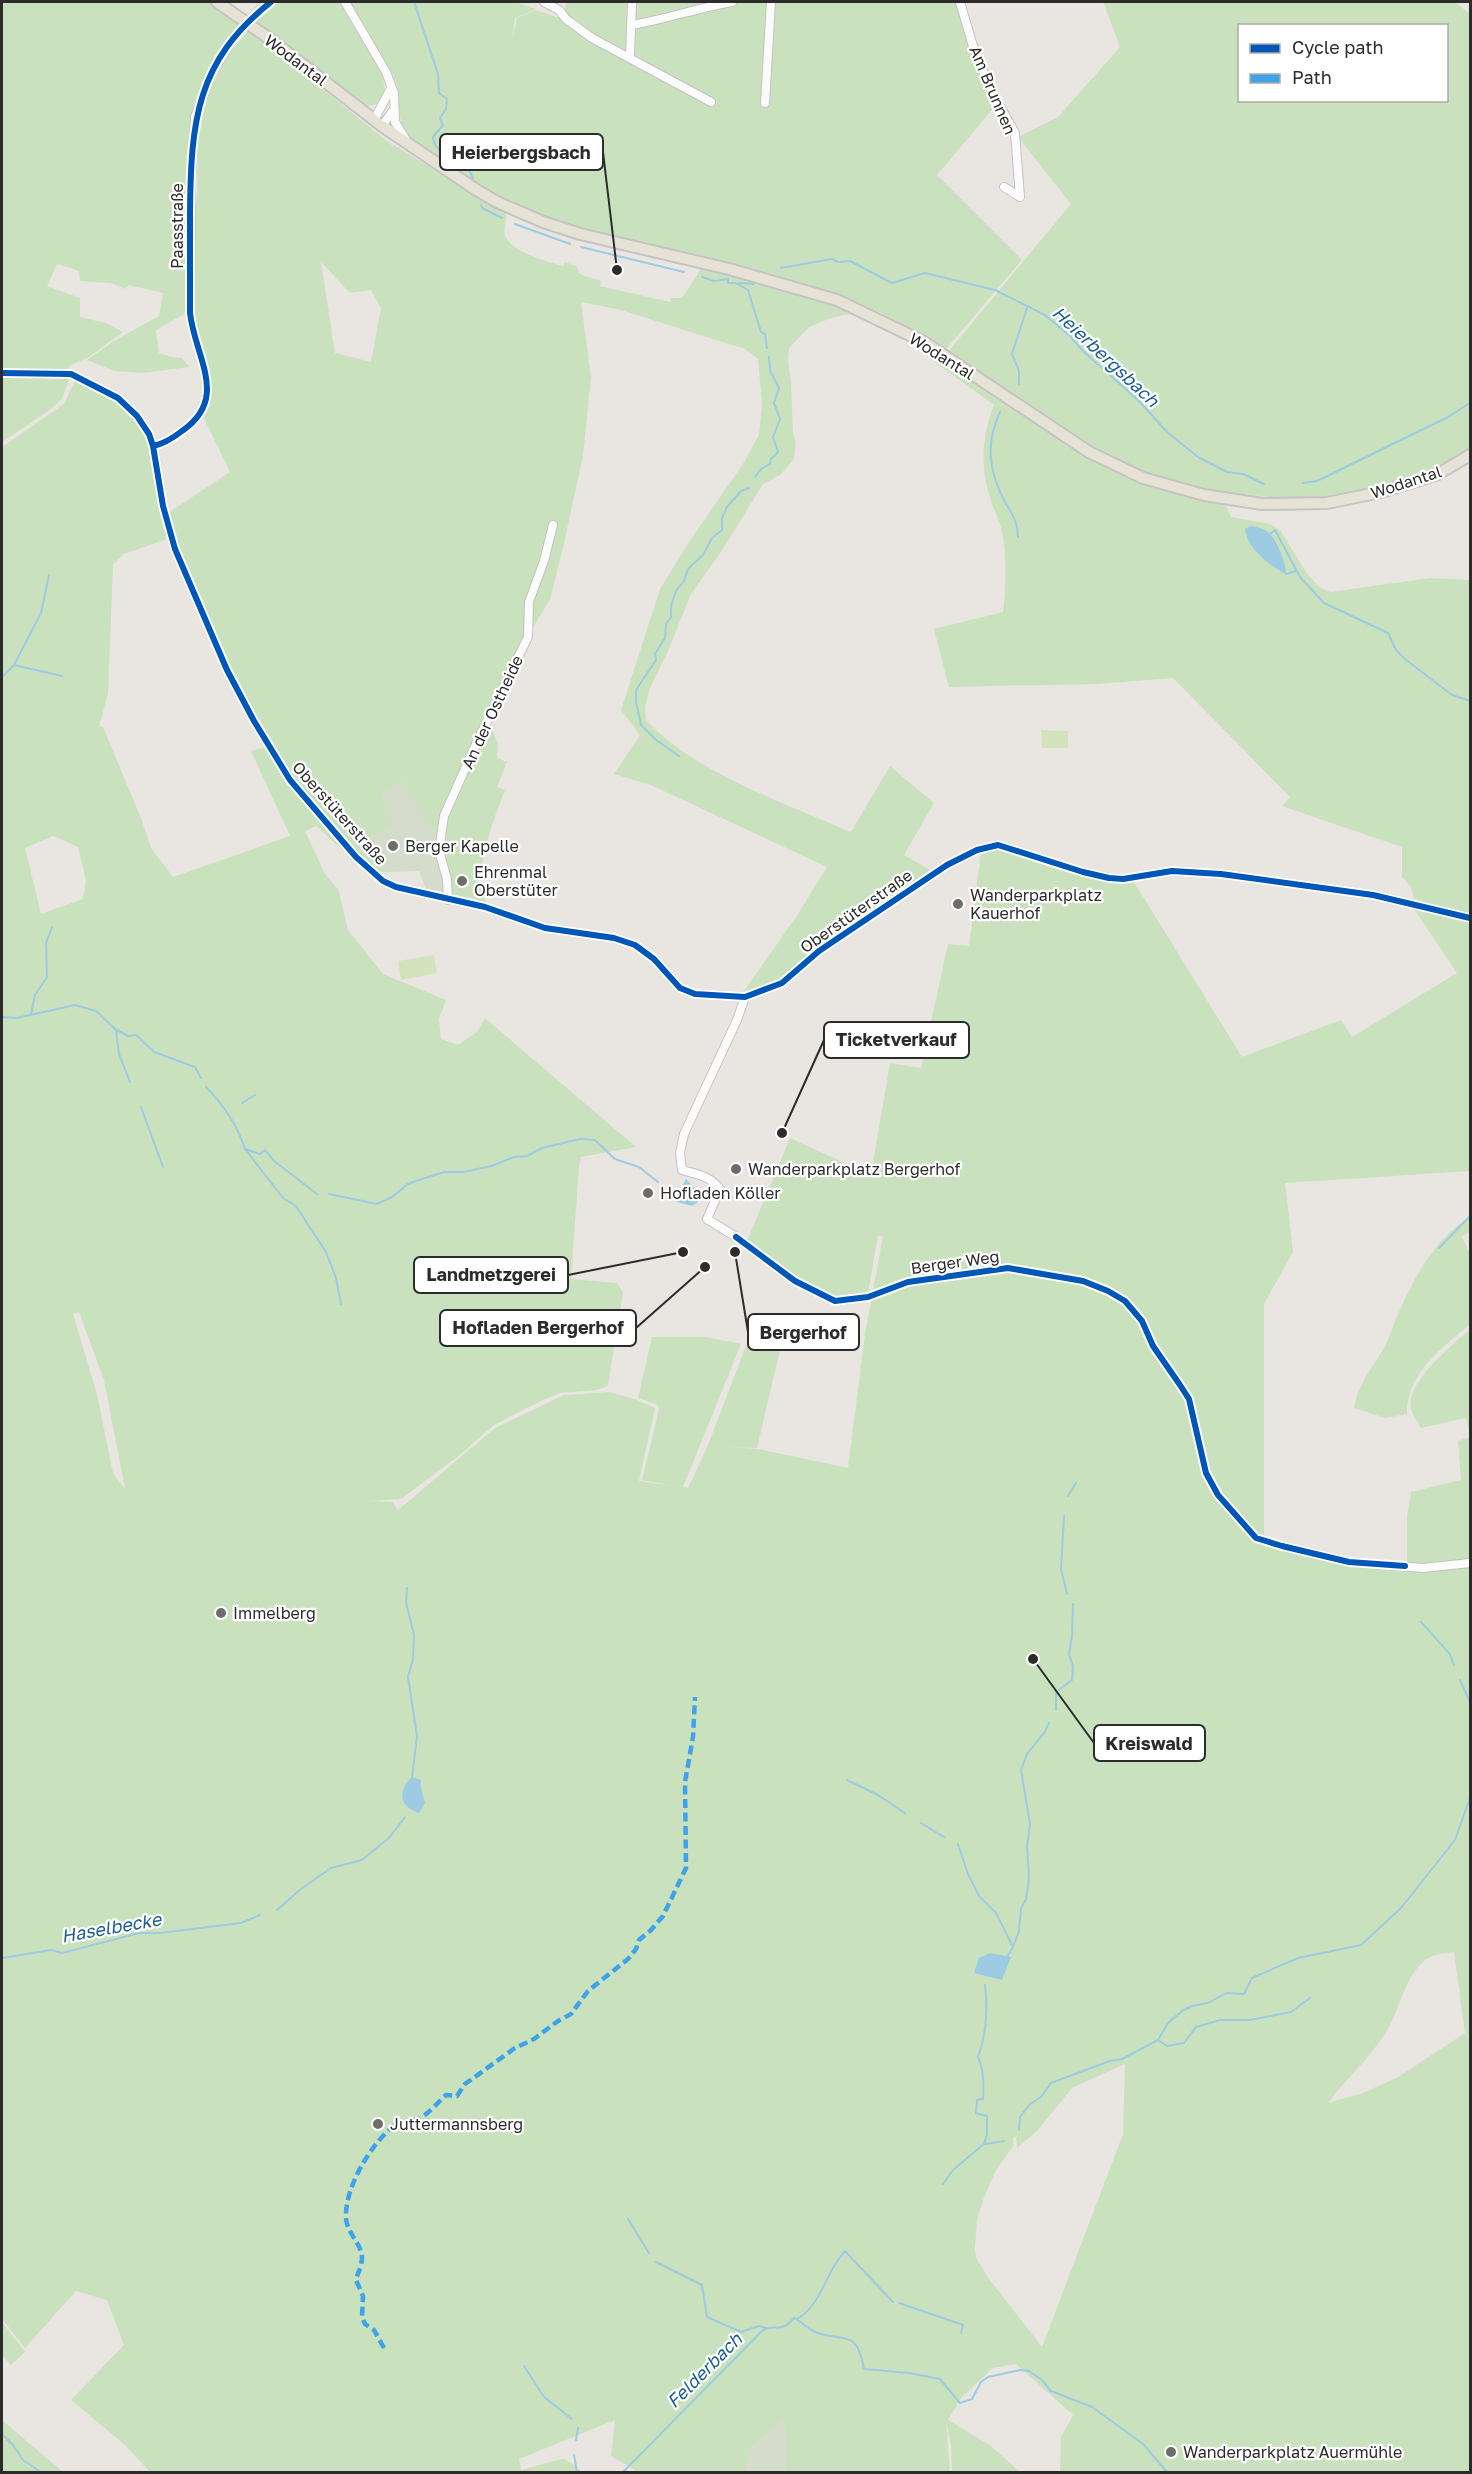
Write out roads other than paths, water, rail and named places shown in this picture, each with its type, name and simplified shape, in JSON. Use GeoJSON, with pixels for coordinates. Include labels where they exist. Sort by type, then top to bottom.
{"type":"FeatureCollection","features":[{"type":"Feature","properties":{"kind":"main road","name":"Wodantal"},"geometry":{"type":"LineString","coordinates":[[217,2],[378,123],[482,194],[543,222],[607,242],[697,261],[837,300],[924,342],[1089,452],[1143,478],[1204,495],[1272,504],[1327,502],[1381,492],[1438,474],[1470,455]]}},
{"type":"Feature","properties":{"kind":"street","name":"Paasstraße"},"geometry":{"type":"LineString","coordinates":[[153,446],[168,441],[193,423],[206,404],[206,379],[192,332],[190,313],[192,146],[195,117],[202,96],[220,59],[235,36],[271,2]]}},
{"type":"Feature","properties":{"kind":"street","name":"Wodantal"},"geometry":{"type":"LineString","coordinates":[[345,2],[386,72],[394,93],[395,122],[413,148]]}},
{"type":"Feature","properties":{"kind":"street"},"geometry":{"type":"LineString","coordinates":[[544,2],[559,10],[566,19],[592,38],[630,56],[711,102]]}},
{"type":"Feature","properties":{"kind":"street"},"geometry":{"type":"LineString","coordinates":[[630,56],[632,2]]}},
{"type":"Feature","properties":{"kind":"street"},"geometry":{"type":"LineString","coordinates":[[632,26],[732,2]]}},
{"type":"Feature","properties":{"kind":"street"},"geometry":{"type":"LineString","coordinates":[[765,104],[771,2]]}},
{"type":"Feature","properties":{"kind":"street","name":"Am Brunnen"},"geometry":{"type":"LineString","coordinates":[[960,2],[991,90],[1015,133],[1020,197],[1004,187]]}},
{"type":"Feature","properties":{"kind":"street"},"geometry":{"type":"LineString","coordinates":[[378,123],[391,88]]}},
{"type":"Feature","properties":{"kind":"street"},"geometry":{"type":"LineString","coordinates":[[378,123],[394,109]]}},
{"type":"Feature","properties":{"kind":"street","name":"Oberstüterstraße"},"geometry":{"type":"LineString","coordinates":[[2,373],[71,374],[118,398],[135,413],[149,434],[153,446],[163,506],[185,576],[227,669],[284,772],[356,857],[383,881],[407,891],[485,907],[524,923],[545,928],[614,938],[634,945],[654,959],[680,988],[695,994],[745,997],[782,983],[819,951],[947,865],[977,850],[998,845],[1109,878],[1123,879],[1172,871],[1221,874],[1373,895],[1470,918]]}},
{"type":"Feature","properties":{"kind":"street","name":"An der Ostheide"},"geometry":{"type":"LineString","coordinates":[[448,900],[447,879],[439,851],[444,816],[528,637],[529,602],[544,561],[553,525]]}},
{"type":"Feature","properties":{"kind":"street","name":"Berger Weg"},"geometry":{"type":"LineString","coordinates":[[745,997],[737,1020],[684,1134],[680,1153],[682,1170],[703,1175],[714,1181],[720,1189],[706,1220],[736,1237],[795,1281],[835,1301],[868,1297],[908,1282],[1008,1268],[1083,1281],[1108,1291],[1125,1301],[1142,1321],[1153,1346],[1185,1392],[1189,1400],[1206,1473],[1218,1495],[1256,1538],[1349,1562],[1423,1568],[1470,1563]]}},
{"type":"Feature","properties":{"kind":"water"},"geometry":{"type":"Polygon","coordinates":[[[1250,526],[1265,530],[1272,537],[1283,558],[1286,574],[1266,561],[1254,549],[1245,529],[1250,526]]]}},
{"type":"Feature","properties":{"kind":"water"},"geometry":{"type":"Polygon","coordinates":[[[686,1179],[701,1195],[698,1202],[692,1206],[677,1202],[676,1198],[686,1179]]]}},
{"type":"Feature","properties":{"kind":"water"},"geometry":{"type":"Polygon","coordinates":[[[412,1777],[421,1780],[425,1803],[419,1813],[407,1807],[402,1798],[404,1788],[412,1777]]]}},
{"type":"Feature","properties":{"kind":"water"},"geometry":{"type":"Polygon","coordinates":[[[990,1953],[1011,1957],[1002,1980],[974,1973],[979,1958],[990,1953]]]}},
{"type":"Feature","properties":{"kind":"waterway","name":"Heierbergsbach"},"geometry":{"type":"LineString","coordinates":[[414,2],[438,74],[439,93],[447,99],[446,109],[440,118],[443,125],[433,137],[434,142],[440,151],[466,166],[473,178]]}},
{"type":"Feature","properties":{"kind":"waterway"},"geometry":{"type":"LineString","coordinates":[[481,205],[482,208],[502,218]]}},
{"type":"Feature","properties":{"kind":"waterway","name":"Heierbergsbach"},"geometry":{"type":"LineString","coordinates":[[515,224],[570,244]]}},
{"type":"Feature","properties":{"kind":"waterway"},"geometry":{"type":"LineString","coordinates":[[581,247],[684,272]]}},
{"type":"Feature","properties":{"kind":"waterway","name":"Heierbergsbach"},"geometry":{"type":"LineString","coordinates":[[781,268],[832,259],[838,262],[850,261],[892,283],[925,273],[995,290],[1045,315],[1139,401],[1167,432],[1198,457],[1227,472],[1243,474],[1264,484]]}},
{"type":"Feature","properties":{"kind":"waterway"},"geometry":{"type":"LineString","coordinates":[[702,277],[714,281],[728,279],[728,283],[736,283],[748,290],[761,332],[765,334],[767,348]]}},
{"type":"Feature","properties":{"kind":"waterway"},"geometry":{"type":"LineString","coordinates":[[739,283],[754,284]]}},
{"type":"Feature","properties":{"kind":"waterway"},"geometry":{"type":"LineString","coordinates":[[1019,384],[1019,371],[1012,354],[1027,308]]}},
{"type":"Feature","properties":{"kind":"waterway"},"geometry":{"type":"LineString","coordinates":[[755,477],[761,469],[770,464],[771,459],[778,452],[773,437],[780,419],[774,403],[779,388],[770,371],[769,357]]}},
{"type":"Feature","properties":{"kind":"waterway","name":"Heierbergsbach"},"geometry":{"type":"LineString","coordinates":[[1303,483],[1317,481],[1448,417],[1470,403]]}},
{"type":"Feature","properties":{"kind":"waterway"},"geometry":{"type":"LineString","coordinates":[[1000,412],[992,435],[992,469],[995,480],[1016,522],[1018,537]]}},
{"type":"Feature","properties":{"kind":"waterway"},"geometry":{"type":"LineString","coordinates":[[679,756],[656,740],[641,725],[636,690],[656,660],[655,654],[665,638],[666,624],[671,617],[671,606],[676,591],[684,581],[688,569],[703,555],[712,538],[722,530],[722,518],[727,507],[741,491],[749,488]]}},
{"type":"Feature","properties":{"kind":"waterway"},"geometry":{"type":"LineString","coordinates":[[1270,534],[1275,530],[1300,577],[1324,603],[1388,633],[1396,650],[1406,660],[1452,695],[1470,701]]}},
{"type":"Feature","properties":{"kind":"waterway"},"geometry":{"type":"LineString","coordinates":[[1286,574],[1296,571]]}},
{"type":"Feature","properties":{"kind":"waterway"},"geometry":{"type":"LineString","coordinates":[[14,665],[41,613],[49,575]]}},
{"type":"Feature","properties":{"kind":"waterway"},"geometry":{"type":"LineString","coordinates":[[2,677],[14,665],[62,676]]}},
{"type":"Feature","properties":{"kind":"waterway"},"geometry":{"type":"LineString","coordinates":[[31,1014],[35,995],[47,977],[46,943],[52,927]]}},
{"type":"Feature","properties":{"kind":"waterway"},"geometry":{"type":"LineString","coordinates":[[2,1017],[17,1018],[75,1005],[96,1011],[115,1029],[128,1036],[136,1035],[154,1052],[195,1067],[201,1078]]}},
{"type":"Feature","properties":{"kind":"waterway"},"geometry":{"type":"LineString","coordinates":[[116,1030],[119,1054],[130,1082]]}},
{"type":"Feature","properties":{"kind":"waterway"},"geometry":{"type":"LineString","coordinates":[[206,1087],[229,1116],[245,1149],[260,1154],[265,1150],[274,1161],[317,1194]]}},
{"type":"Feature","properties":{"kind":"waterway"},"geometry":{"type":"LineString","coordinates":[[242,1103],[255,1095]]}},
{"type":"Feature","properties":{"kind":"waterway"},"geometry":{"type":"LineString","coordinates":[[141,1107],[163,1167]]}},
{"type":"Feature","properties":{"kind":"waterway"},"geometry":{"type":"LineString","coordinates":[[329,1194],[377,1204],[392,1197],[408,1184],[444,1172],[463,1172],[492,1166],[514,1157],[527,1156],[542,1148],[580,1139],[595,1140],[615,1159],[639,1167],[658,1182]]}},
{"type":"Feature","properties":{"kind":"waterway"},"geometry":{"type":"LineString","coordinates":[[245,1149],[283,1198],[296,1206],[326,1252],[336,1278],[341,1304]]}},
{"type":"Feature","properties":{"kind":"waterway"},"geometry":{"type":"LineString","coordinates":[[1439,1248],[1470,1216]]}},
{"type":"Feature","properties":{"kind":"waterway"},"geometry":{"type":"LineString","coordinates":[[1068,1496],[1076,1483]]}},
{"type":"Feature","properties":{"kind":"waterway"},"geometry":{"type":"LineString","coordinates":[[1064,1516],[1061,1569],[1067,1594]]}},
{"type":"Feature","properties":{"kind":"waterway","name":"Haselbecke"},"geometry":{"type":"LineString","coordinates":[[407,1588],[406,1602],[414,1635],[413,1659],[408,1677],[417,1736],[412,1778]]}},
{"type":"Feature","properties":{"kind":"waterway"},"geometry":{"type":"LineString","coordinates":[[1056,1710],[1056,1692],[1072,1680],[1073,1666],[1069,1654],[1073,1604]]}},
{"type":"Feature","properties":{"kind":"waterway"},"geometry":{"type":"LineString","coordinates":[[1421,1622],[1449,1653],[1454,1665]]}},
{"type":"Feature","properties":{"kind":"waterway"},"geometry":{"type":"LineString","coordinates":[[1460,1680],[1470,1702]]}},
{"type":"Feature","properties":{"kind":"waterway"},"geometry":{"type":"LineString","coordinates":[[1013,1947],[1019,1931],[1021,1908],[1026,1899],[1029,1878],[1027,1846],[1030,1824],[1021,1770],[1027,1754],[1049,1723]]}},
{"type":"Feature","properties":{"kind":"waterway"},"geometry":{"type":"LineString","coordinates":[[847,1780],[878,1795],[905,1813]]}},
{"type":"Feature","properties":{"kind":"waterway"},"geometry":{"type":"LineString","coordinates":[[1158,2040],[1168,2023],[1192,2006],[1208,2003],[1226,1993],[1244,1994],[1252,1978],[1298,1958],[1361,1945],[1401,1908],[1455,1840],[1470,1798]]}},
{"type":"Feature","properties":{"kind":"waterway","name":"Haselbecke"},"geometry":{"type":"LineString","coordinates":[[277,1910],[301,1889],[331,1868],[362,1860],[390,1837],[405,1817]]}},
{"type":"Feature","properties":{"kind":"waterway"},"geometry":{"type":"LineString","coordinates":[[921,1823],[944,1837]]}},
{"type":"Feature","properties":{"kind":"waterway"},"geometry":{"type":"LineString","coordinates":[[958,1844],[968,1874],[979,1896],[996,1913],[1013,1947],[1007,1957]]}},
{"type":"Feature","properties":{"kind":"waterway","name":"Haselbecke"},"geometry":{"type":"LineString","coordinates":[[2,1958],[51,1950],[62,1953],[139,1933],[160,1933],[241,1923],[260,1915]]}},
{"type":"Feature","properties":{"kind":"waterway"},"geometry":{"type":"LineString","coordinates":[[943,2184],[953,2170],[984,2144],[987,2135],[987,2116],[976,2113],[977,2100],[983,2099],[983,2078],[978,2057],[986,2021],[985,1985]]}},
{"type":"Feature","properties":{"kind":"waterway"},"geometry":{"type":"LineString","coordinates":[[1019,2130],[1020,2117],[1030,2104],[1041,2097],[1051,2083],[1110,2061],[1122,2059],[1158,2040],[1167,2046],[1184,2043],[1196,2027],[1220,2020],[1250,2020],[1291,2012],[1310,1998]]}},
{"type":"Feature","properties":{"kind":"waterway"},"geometry":{"type":"LineString","coordinates":[[986,2144],[1004,2141]]}},
{"type":"Feature","properties":{"kind":"waterway"},"geometry":{"type":"LineString","coordinates":[[628,2219],[649,2253]]}},
{"type":"Feature","properties":{"kind":"waterway"},"geometry":{"type":"LineString","coordinates":[[797,2319],[812,2305],[845,2251],[893,2302]]}},
{"type":"Feature","properties":{"kind":"waterway"},"geometry":{"type":"LineString","coordinates":[[656,2262],[702,2285],[707,2317],[741,2332],[759,2326],[766,2328]]}},
{"type":"Feature","properties":{"kind":"waterway"},"geometry":{"type":"LineString","coordinates":[[899,2303],[963,2325],[961,2333]]}},
{"type":"Feature","properties":{"kind":"waterway","name":"Felderbach"},"geometry":{"type":"LineString","coordinates":[[623,2472],[762,2331],[785,2326],[794,2318],[814,2332],[843,2338],[854,2343],[858,2348],[864,2369],[909,2373],[940,2379],[960,2403],[972,2399],[981,2382],[988,2377],[1020,2370],[1029,2371],[1042,2380],[1051,2391],[1092,2407],[1143,2444],[1167,2472]]}},
{"type":"Feature","properties":{"kind":"waterway"},"geometry":{"type":"LineString","coordinates":[[524,2366],[544,2397],[572,2419]]}},
{"type":"Feature","properties":{"kind":"waterway"},"geometry":{"type":"LineString","coordinates":[[576,2440],[578,2428]]}},
{"type":"Feature","properties":{"kind":"waterway","name":"Felderbach"},"geometry":{"type":"LineString","coordinates":[[2,2434],[23,2460],[41,2472]]}},
{"type":"Feature","properties":{"kind":"waterway"},"geometry":{"type":"LineString","coordinates":[[574,2455],[577,2472]]}},
{"type":"Feature","properties":{"kind":"place","name":"Heierbergsbach"},"geometry":{"type":"Point","coordinates":[617,270]}},
{"type":"Feature","properties":{"kind":"place","name":"Berger Kapelle"},"geometry":{"type":"Point","coordinates":[393,846]}},
{"type":"Feature","properties":{"kind":"place","name":"Ehrenmal Oberstüter"},"geometry":{"type":"Point","coordinates":[462,881]}},
{"type":"Feature","properties":{"kind":"place","name":"Wanderparkplatz Kauerhof"},"geometry":{"type":"Point","coordinates":[958,904]}},
{"type":"Feature","properties":{"kind":"place","name":"Ticketverkauf"},"geometry":{"type":"Point","coordinates":[782,1133]}},
{"type":"Feature","properties":{"kind":"place","name":"Wanderparkplatz Bergerhof"},"geometry":{"type":"Point","coordinates":[736,1169]}},
{"type":"Feature","properties":{"kind":"place","name":"Hofladen Köller"},"geometry":{"type":"Point","coordinates":[648,1193]}},
{"type":"Feature","properties":{"kind":"place","name":"Landmetzgerei"},"geometry":{"type":"Point","coordinates":[683,1252]}},
{"type":"Feature","properties":{"kind":"place","name":"Bergerhof"},"geometry":{"type":"Point","coordinates":[735,1252]}},
{"type":"Feature","properties":{"kind":"place","name":"Hofladen Bergerhof"},"geometry":{"type":"Point","coordinates":[705,1267]}},
{"type":"Feature","properties":{"kind":"place","name":"Immelberg"},"geometry":{"type":"Point","coordinates":[221,1613]}},
{"type":"Feature","properties":{"kind":"place","name":"Kreiswald"},"geometry":{"type":"Point","coordinates":[1033,1659]}},
{"type":"Feature","properties":{"kind":"place","name":"Juttermannsberg"},"geometry":{"type":"Point","coordinates":[378,2124]}},
{"type":"Feature","properties":{"kind":"place","name":"Wanderparkplatz Auermühle"},"geometry":{"type":"Point","coordinates":[1171,2452]}}]}
